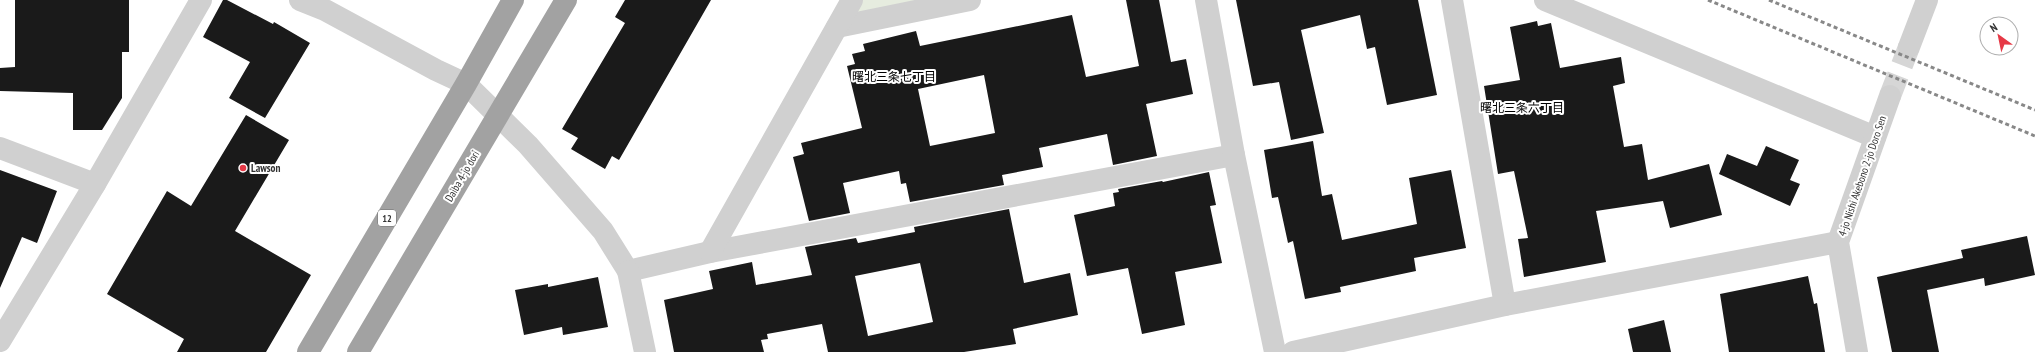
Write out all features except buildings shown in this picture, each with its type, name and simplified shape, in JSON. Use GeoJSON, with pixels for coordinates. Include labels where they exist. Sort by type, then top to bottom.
{"type":"FeatureCollection","features":[{"type":"Feature","properties":{"kind":"highway","name":"12"},"geometry":{"type":"LineString","coordinates":[[308,352],[514,0]]}},
{"type":"Feature","properties":{"kind":"highway","name":"Daiba 4-jo dori"},"geometry":{"type":"LineString","coordinates":[[358,352],[566,0]]}},
{"type":"Feature","properties":{"kind":"street"},"geometry":{"type":"LineString","coordinates":[[0,342],[95,184],[201,0]]}},
{"type":"Feature","properties":{"kind":"street"},"geometry":{"type":"LineString","coordinates":[[300,0],[325,10],[436,70],[466,84],[528,145],[603,231],[628,270],[645,352]]}},
{"type":"Feature","properties":{"kind":"street"},"geometry":{"type":"LineString","coordinates":[[710,252],[852,0]]}},
{"type":"Feature","properties":{"kind":"street"},"geometry":{"type":"LineString","coordinates":[[838,27],[970,0]]}},
{"type":"Feature","properties":{"kind":"street"},"geometry":{"type":"LineString","coordinates":[[1206,0],[1234,155],[1275,352]]}},
{"type":"Feature","properties":{"kind":"street"},"geometry":{"type":"LineString","coordinates":[[1452,0],[1505,306]]}},
{"type":"Feature","properties":{"kind":"street"},"geometry":{"type":"LineString","coordinates":[[1545,0],[1875,137]]}},
{"type":"Feature","properties":{"kind":"street"},"geometry":{"type":"LineString","coordinates":[[1909,47],[1927,0]]}},
{"type":"Feature","properties":{"kind":"street","name":"4-jo Nishi Akebono 2-jo Doro Sen"},"geometry":{"type":"LineString","coordinates":[[1857,352],[1838,242],[1890,96]]}},
{"type":"Feature","properties":{"kind":"street"},"geometry":{"type":"LineString","coordinates":[[0,148],[95,184]]}},
{"type":"Feature","properties":{"kind":"street"},"geometry":{"type":"LineString","coordinates":[[628,270],[710,252],[1234,155]]}},
{"type":"Feature","properties":{"kind":"street"},"geometry":{"type":"LineString","coordinates":[[1293,352],[1505,306],[1838,242]]}},
{"type":"Feature","properties":{"kind":"shaded area"},"geometry":{"type":"Polygon","coordinates":[[[852,0],[970,0],[837,27],[852,0]]]}},
{"type":"Feature","properties":{"kind":"tunnel"},"geometry":{"type":"LineString","coordinates":[[1890,96],[1909,47]]}},
{"type":"Feature","properties":{"kind":"railway"},"geometry":{"type":"LineString","coordinates":[[1708,0],[2035,136]]}},
{"type":"Feature","properties":{"kind":"railway"},"geometry":{"type":"LineString","coordinates":[[1769,0],[2035,110]]}},
{"type":"Feature","properties":{"kind":"place","name":"Lawson"},"geometry":{"type":"Point","coordinates":[243,168]}},
{"type":"Feature","properties":{"kind":"district","name":"曙北三条七丁目"},"geometry":{"type":"Point","coordinates":[894,77]}},
{"type":"Feature","properties":{"kind":"district","name":"曙北三条六丁目"},"geometry":{"type":"Point","coordinates":[1522,108]}}]}
